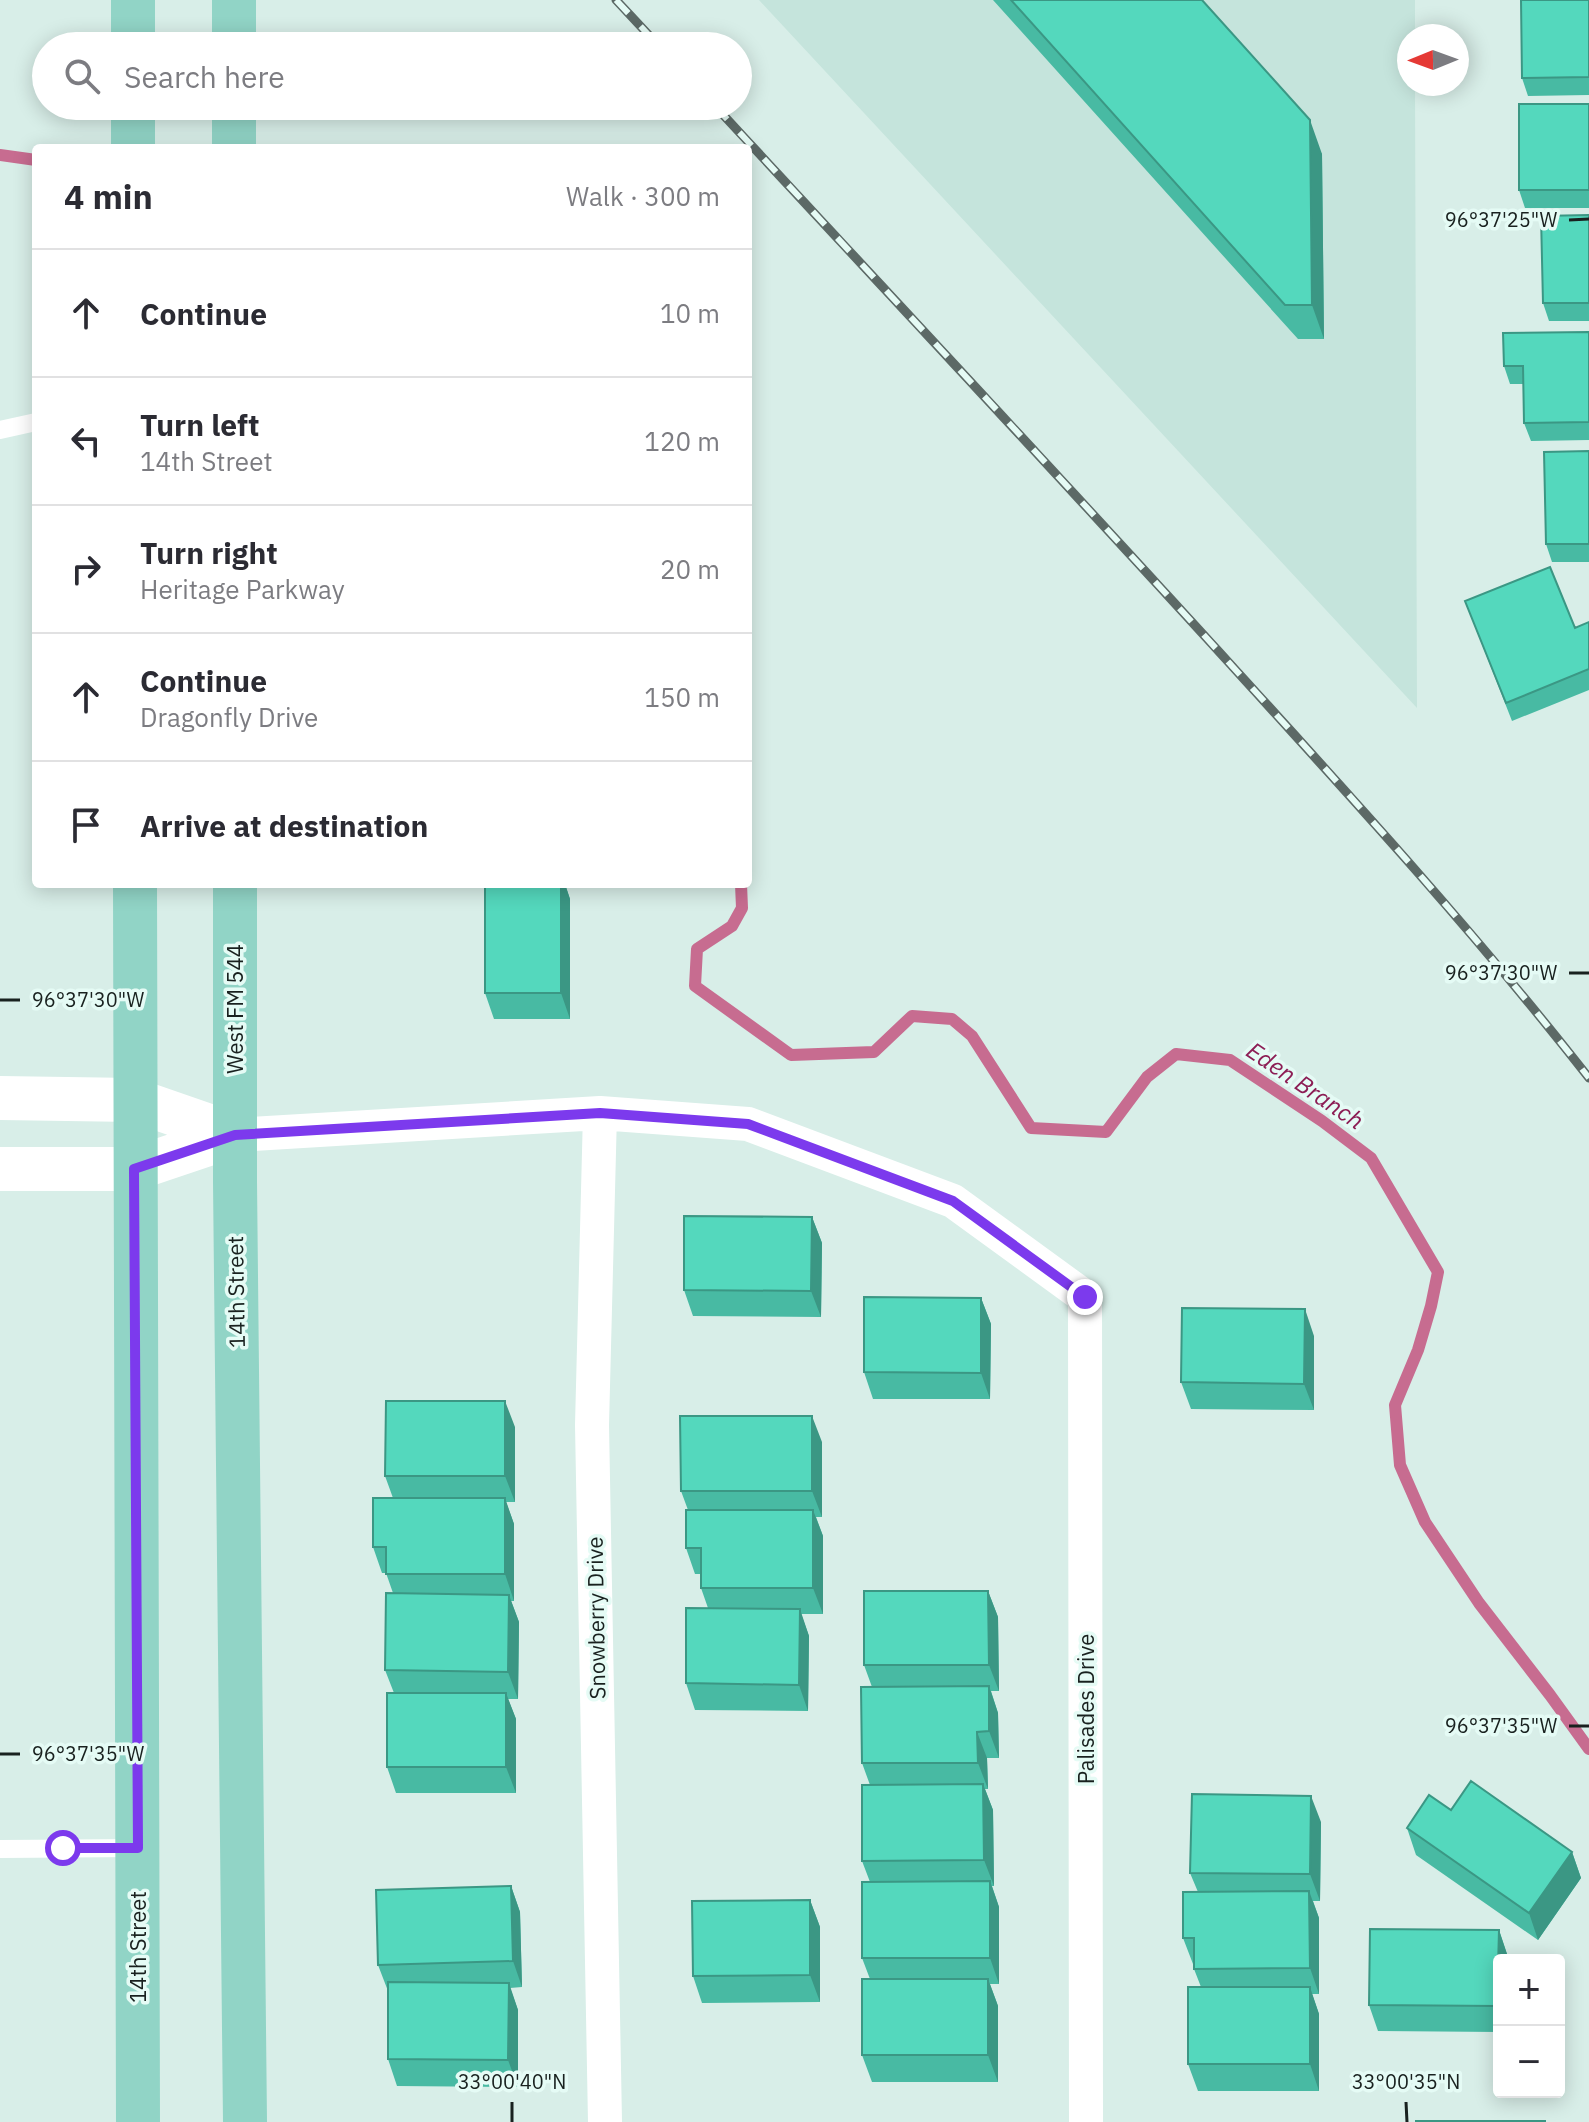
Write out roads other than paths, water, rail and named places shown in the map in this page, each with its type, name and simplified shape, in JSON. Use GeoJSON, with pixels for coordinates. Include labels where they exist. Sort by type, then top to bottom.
{"type":"FeatureCollection","features":[{"type":"Feature","properties":{"kind":"main road"},"geometry":{"type":"LineString","coordinates":[[133,0],[133,32]]}},
{"type":"Feature","properties":{"kind":"main road"},"geometry":{"type":"LineString","coordinates":[[234,0],[234,32]]}},
{"type":"Feature","properties":{"kind":"main road"},"geometry":{"type":"LineString","coordinates":[[133,120],[133,144]]}},
{"type":"Feature","properties":{"kind":"main road"},"geometry":{"type":"LineString","coordinates":[[234,120],[234,144]]}},
{"type":"Feature","properties":{"kind":"main road"},"geometry":{"type":"LineString","coordinates":[[134,1100],[135,888]]}},
{"type":"Feature","properties":{"kind":"main road","name":"West FM 544"},"geometry":{"type":"LineString","coordinates":[[235,888],[235,1135]]}},
{"type":"Feature","properties":{"kind":"main road"},"geometry":{"type":"LineString","coordinates":[[0,1098],[134,1100],[235,1135]]}},
{"type":"Feature","properties":{"kind":"main road","name":"14th Street"},"geometry":{"type":"LineString","coordinates":[[134,1100],[138,2122]]}},
{"type":"Feature","properties":{"kind":"main road"},"geometry":{"type":"LineString","coordinates":[[0,1169],[134,1169],[235,1135]]}},
{"type":"Feature","properties":{"kind":"main road","name":"14th Street"},"geometry":{"type":"LineString","coordinates":[[235,1135],[245,2122]]}},
{"type":"Feature","properties":{"kind":"street"},"geometry":{"type":"LineString","coordinates":[[235,1135],[600,1113]]}},
{"type":"Feature","properties":{"kind":"street","name":"Palisades Drive"},"geometry":{"type":"LineString","coordinates":[[600,1113],[748,1124],[953,1201],[1085,1297],[1086,2122]]}},
{"type":"Feature","properties":{"kind":"street","name":"Snowberry Drive"},"geometry":{"type":"LineString","coordinates":[[600,1113],[592,1425],[605,2122]]}},
{"type":"Feature","properties":{"kind":"lane"},"geometry":{"type":"LineString","coordinates":[[0,430],[32,423]]}},
{"type":"Feature","properties":{"kind":"lane"},"geometry":{"type":"LineString","coordinates":[[0,1849],[138,1848]]}},
{"type":"Feature","properties":{"kind":"waterway","name":"Eden Branch"},"geometry":{"type":"LineString","coordinates":[[0,155],[32,159]]}},
{"type":"Feature","properties":{"kind":"waterway","name":"Eden Branch"},"geometry":{"type":"LineString","coordinates":[[741,888],[742,908],[732,926],[697,949],[695,986],[791,1055],[874,1052],[912,1016],[952,1019],[972,1036],[1031,1128],[1106,1132],[1147,1077],[1176,1054],[1230,1060],[1322,1121],[1371,1158],[1438,1272],[1418,1350],[1395,1405],[1400,1465],[1425,1522],[1479,1603],[1589,1749]]}},
{"type":"Feature","properties":{"kind":"railway"},"geometry":{"type":"LineString","coordinates":[[616,0],[646,32]]}},
{"type":"Feature","properties":{"kind":"railway"},"geometry":{"type":"LineString","coordinates":[[728,120],[750,144]]}},
{"type":"Feature","properties":{"kind":"railway"},"geometry":{"type":"LineString","coordinates":[[752,146],[1324,767],[1459,920],[1589,1078]]}}]}
